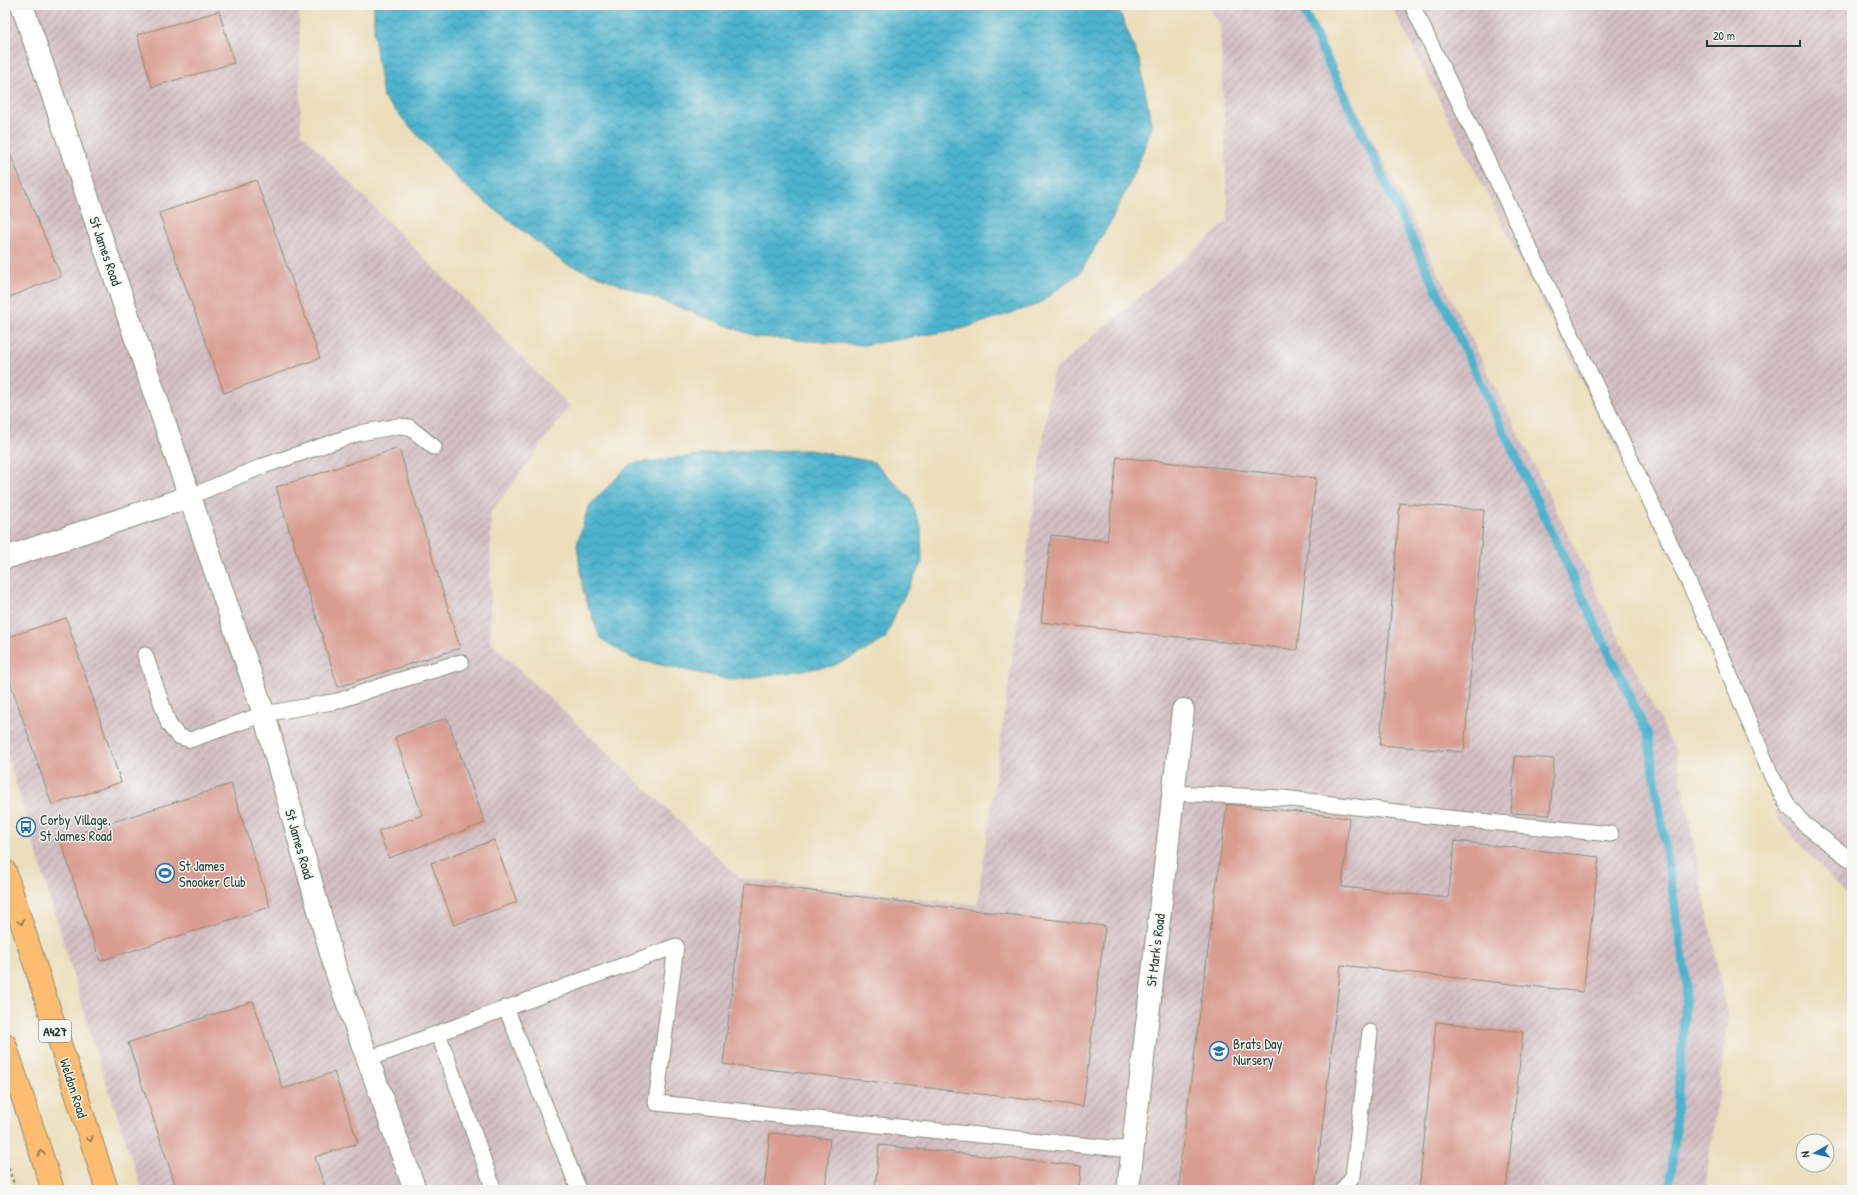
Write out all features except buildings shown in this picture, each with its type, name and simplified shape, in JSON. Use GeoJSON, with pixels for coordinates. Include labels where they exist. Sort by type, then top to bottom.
{"type":"FeatureCollection","features":[{"type":"Feature","properties":{"kind":"highway","name":"Weldon Road"},"geometry":{"type":"LineString","coordinates":[[5,871],[107,1190]]}},
{"type":"Feature","properties":{"kind":"highway"},"geometry":{"type":"LineString","coordinates":[[5,1044],[53,1190]]}},
{"type":"Feature","properties":{"kind":"street","name":"St James Road"},"geometry":{"type":"LineString","coordinates":[[22,5],[264,714],[336,971],[415,1190]]}},
{"type":"Feature","properties":{"kind":"street"},"geometry":{"type":"LineString","coordinates":[[5,558],[189,497]]}},
{"type":"Feature","properties":{"kind":"street","name":"St Mark's Road"},"geometry":{"type":"LineString","coordinates":[[1128,1190],[1183,710]]}},
{"type":"Feature","properties":{"kind":"lane"},"geometry":{"type":"LineString","coordinates":[[1412,5],[1597,388],[1712,632],[1771,775],[1789,807],[1804,824],[1852,861]]}},
{"type":"Feature","properties":{"kind":"lane"},"geometry":{"type":"LineString","coordinates":[[189,497],[263,466],[360,433],[399,426],[409,427],[434,447]]}},
{"type":"Feature","properties":{"kind":"lane"},"geometry":{"type":"LineString","coordinates":[[145,655],[169,725],[178,736],[190,740],[264,714],[338,702],[387,684],[461,662]]}},
{"type":"Feature","properties":{"kind":"lane"},"geometry":{"type":"LineString","coordinates":[[1173,793],[1283,798],[1438,817],[1610,834]]}},
{"type":"Feature","properties":{"kind":"lane"},"geometry":{"type":"LineString","coordinates":[[368,1059],[676,946],[656,1103],[1132,1150]]}},
{"type":"Feature","properties":{"kind":"lane"},"geometry":{"type":"LineString","coordinates":[[506,1008],[579,1190]]}},
{"type":"Feature","properties":{"kind":"lane"},"geometry":{"type":"LineString","coordinates":[[1343,1190],[1353,1176],[1370,1032]]}},
{"type":"Feature","properties":{"kind":"lane"},"geometry":{"type":"LineString","coordinates":[[438,1033],[494,1190]]}},
{"type":"Feature","properties":{"kind":"path"},"geometry":{"type":"LineString","coordinates":[[5,1157],[16,1190]]}},
{"type":"Feature","properties":{"kind":"shaded area"},"geometry":{"type":"Polygon","coordinates":[[[5,5],[299,5],[301,133],[570,406],[491,512],[490,642],[740,878],[977,905],[1053,371],[1228,221],[1220,24],[1208,5],[1306,5],[1676,752],[1728,1020],[1705,1190],[142,1190],[95,1049],[5,747],[5,5]]]}},
{"type":"Feature","properties":{"kind":"shaded area"},"geometry":{"type":"Polygon","coordinates":[[[1391,5],[1852,5],[1852,896],[1844,893],[1779,820],[1726,665],[1391,5]]]}},
{"type":"Feature","properties":{"kind":"water"},"geometry":{"type":"Polygon","coordinates":[[[374,5],[1117,5],[1140,62],[1152,127],[1135,172],[1111,221],[1080,273],[1037,305],[961,329],[864,345],[757,337],[564,263],[461,183],[383,97],[374,36],[374,5]]]}},
{"type":"Feature","properties":{"kind":"water"},"geometry":{"type":"Polygon","coordinates":[[[810,450],[874,462],[910,498],[921,527],[922,562],[898,608],[885,639],[863,652],[833,666],[732,680],[633,659],[600,638],[583,591],[577,545],[588,507],[630,464],[732,451],[810,450]]]}},
{"type":"Feature","properties":{"kind":"waterway"},"geometry":{"type":"LineString","coordinates":[[1301,5],[1648,735],[1687,984],[1670,1190]]}},
{"type":"Feature","properties":{"kind":"place","name":"Corby Village, St James Road"},"geometry":{"type":"Point","coordinates":[26,827]}},
{"type":"Feature","properties":{"kind":"place","name":"St James Snooker Club"},"geometry":{"type":"Point","coordinates":[165,873]}},
{"type":"Feature","properties":{"kind":"place","name":"Brats Day Nursery"},"geometry":{"type":"Point","coordinates":[1219,1051]}}]}
